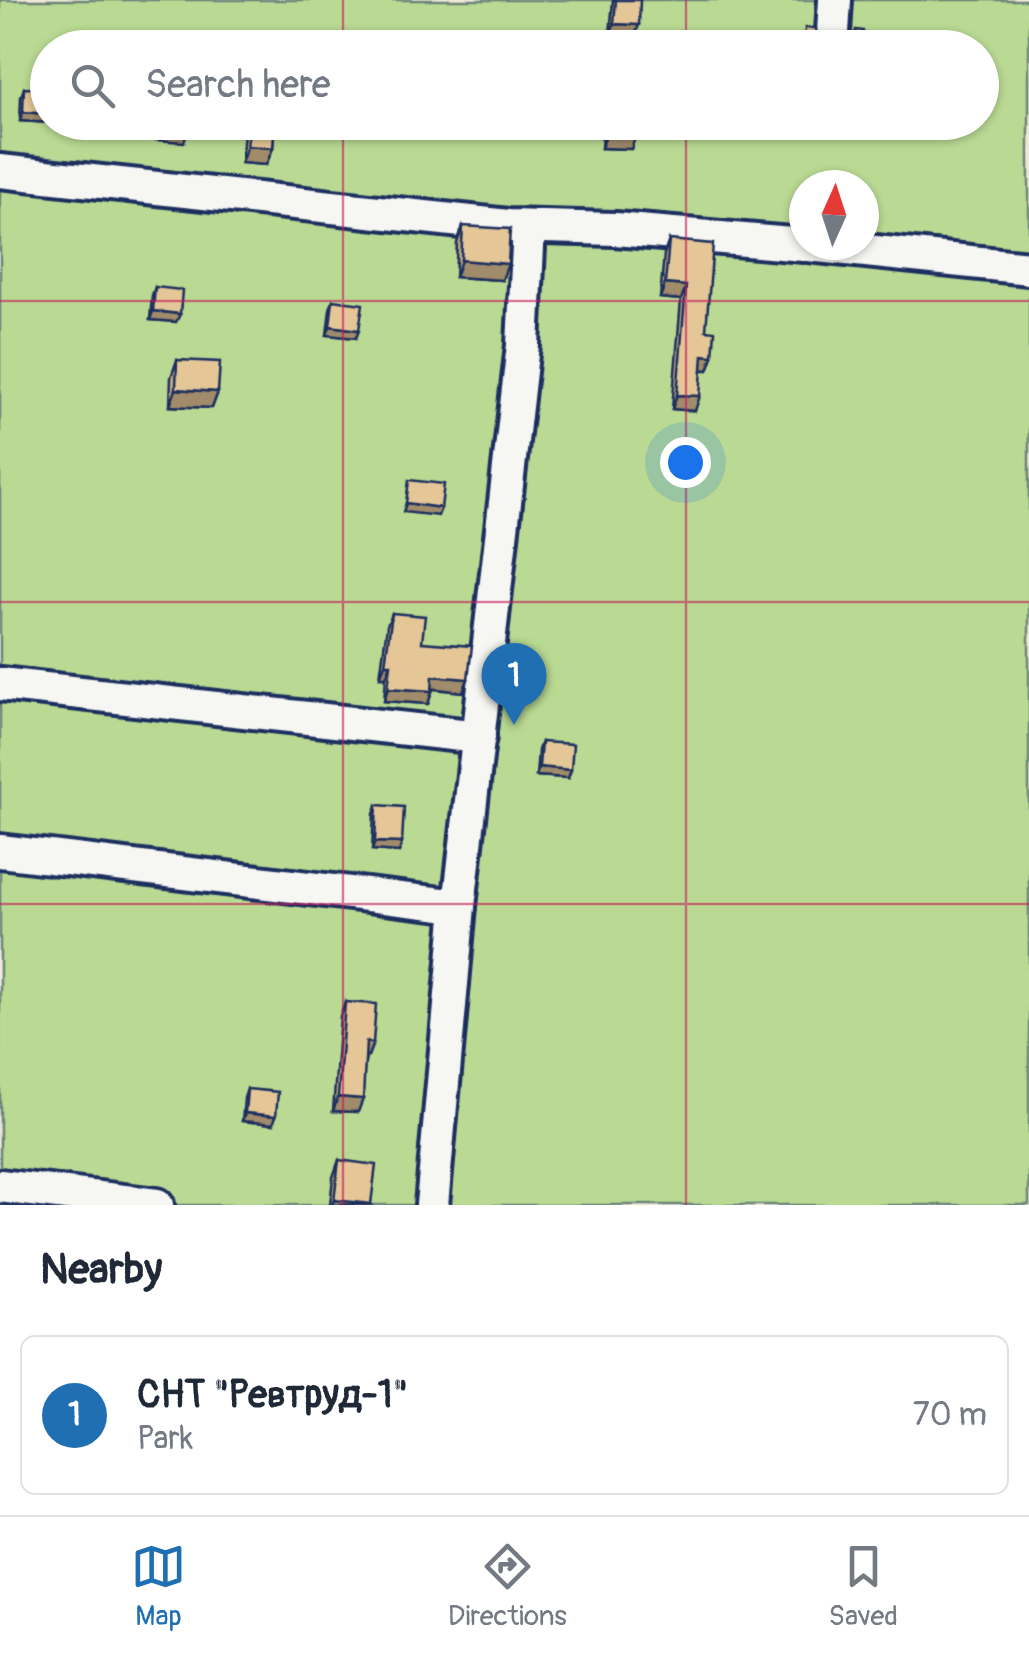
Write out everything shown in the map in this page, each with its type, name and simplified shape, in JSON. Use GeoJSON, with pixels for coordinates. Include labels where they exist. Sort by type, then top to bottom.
{"type":"FeatureCollection","features":[{"type":"Feature","properties":{"kind":"street"},"geometry":{"type":"LineString","coordinates":[[833,30],[835,0]]}},
{"type":"Feature","properties":{"kind":"street"},"geometry":{"type":"LineString","coordinates":[[0,171],[529,227],[615,229],[789,244]]}},
{"type":"Feature","properties":{"kind":"street"},"geometry":{"type":"LineString","coordinates":[[432,1205],[458,906],[522,345],[529,227]]}},
{"type":"Feature","properties":{"kind":"street"},"geometry":{"type":"LineString","coordinates":[[879,253],[1029,268]]}},
{"type":"Feature","properties":{"kind":"street"},"geometry":{"type":"LineString","coordinates":[[0,684],[479,737]]}},
{"type":"Feature","properties":{"kind":"street"},"geometry":{"type":"LineString","coordinates":[[0,852],[458,906]]}},
{"type":"Feature","properties":{"kind":"street"},"geometry":{"type":"LineString","coordinates":[[0,1186],[157,1205]]}},
{"type":"Feature","properties":{"kind":"green space"},"geometry":{"type":"Polygon","coordinates":[[[0,0],[1029,0],[1029,1205],[0,1205],[0,0]]]}},
{"type":"Feature","properties":{"kind":"building"},"geometry":{"type":"Polygon","coordinates":[[[616,0],[640,0],[639,25],[614,24],[616,0]]]}},
{"type":"Feature","properties":{"kind":"building"},"geometry":{"type":"Polygon","coordinates":[[[24,88],[30,88],[30,113],[23,112],[24,88]]]}},
{"type":"Feature","properties":{"kind":"building"},"geometry":{"type":"Polygon","coordinates":[[[248,140],[274,140],[273,148],[247,146],[248,140]]]}},
{"type":"Feature","properties":{"kind":"building"},"geometry":{"type":"Polygon","coordinates":[[[463,226],[510,229],[508,264],[461,260],[463,226]]]}},
{"type":"Feature","properties":{"kind":"building"},"geometry":{"type":"Polygon","coordinates":[[[669,240],[713,244],[706,330],[715,331],[713,356],[703,355],[700,396],[677,395],[686,286],[665,284],[669,240]]]}},
{"type":"Feature","properties":{"kind":"building"},"geometry":{"type":"Polygon","coordinates":[[[155,287],[182,290],[180,314],[153,311],[155,287]]]}},
{"type":"Feature","properties":{"kind":"building"},"geometry":{"type":"Polygon","coordinates":[[[333,300],[363,304],[359,330],[330,326],[333,300]]]}},
{"type":"Feature","properties":{"kind":"building"},"geometry":{"type":"Polygon","coordinates":[[[177,360],[220,362],[218,392],[176,389],[177,360]]]}},
{"type":"Feature","properties":{"kind":"building"},"geometry":{"type":"Polygon","coordinates":[[[409,480],[444,484],[441,508],[406,503],[409,480]]]}},
{"type":"Feature","properties":{"kind":"building"},"geometry":{"type":"Polygon","coordinates":[[[392,613],[425,616],[422,642],[472,646],[468,679],[433,676],[432,691],[388,688],[391,664],[385,664],[392,613]]]}},
{"type":"Feature","properties":{"kind":"building"},"geometry":{"type":"Polygon","coordinates":[[[541,742],[573,744],[571,770],[539,767],[541,742]]]}},
{"type":"Feature","properties":{"kind":"building"},"geometry":{"type":"Polygon","coordinates":[[[377,805],[404,807],[402,843],[375,842],[377,805]]]}},
{"type":"Feature","properties":{"kind":"building"},"geometry":{"type":"Polygon","coordinates":[[[345,1002],[376,1004],[373,1043],[366,1042],[363,1099],[338,1097],[345,1002]]]}},
{"type":"Feature","properties":{"kind":"building"},"geometry":{"type":"Polygon","coordinates":[[[247,1089],[278,1092],[276,1116],[245,1113],[247,1089]]]}},
{"type":"Feature","properties":{"kind":"building"},"geometry":{"type":"Polygon","coordinates":[[[339,1160],[376,1165],[371,1204],[334,1200],[339,1160]]]}},
{"type":"Feature","properties":{"kind":"place","name":"СНТ \"Ревтруд-1\""},"geometry":{"type":"Point","coordinates":[514,725]}}]}
